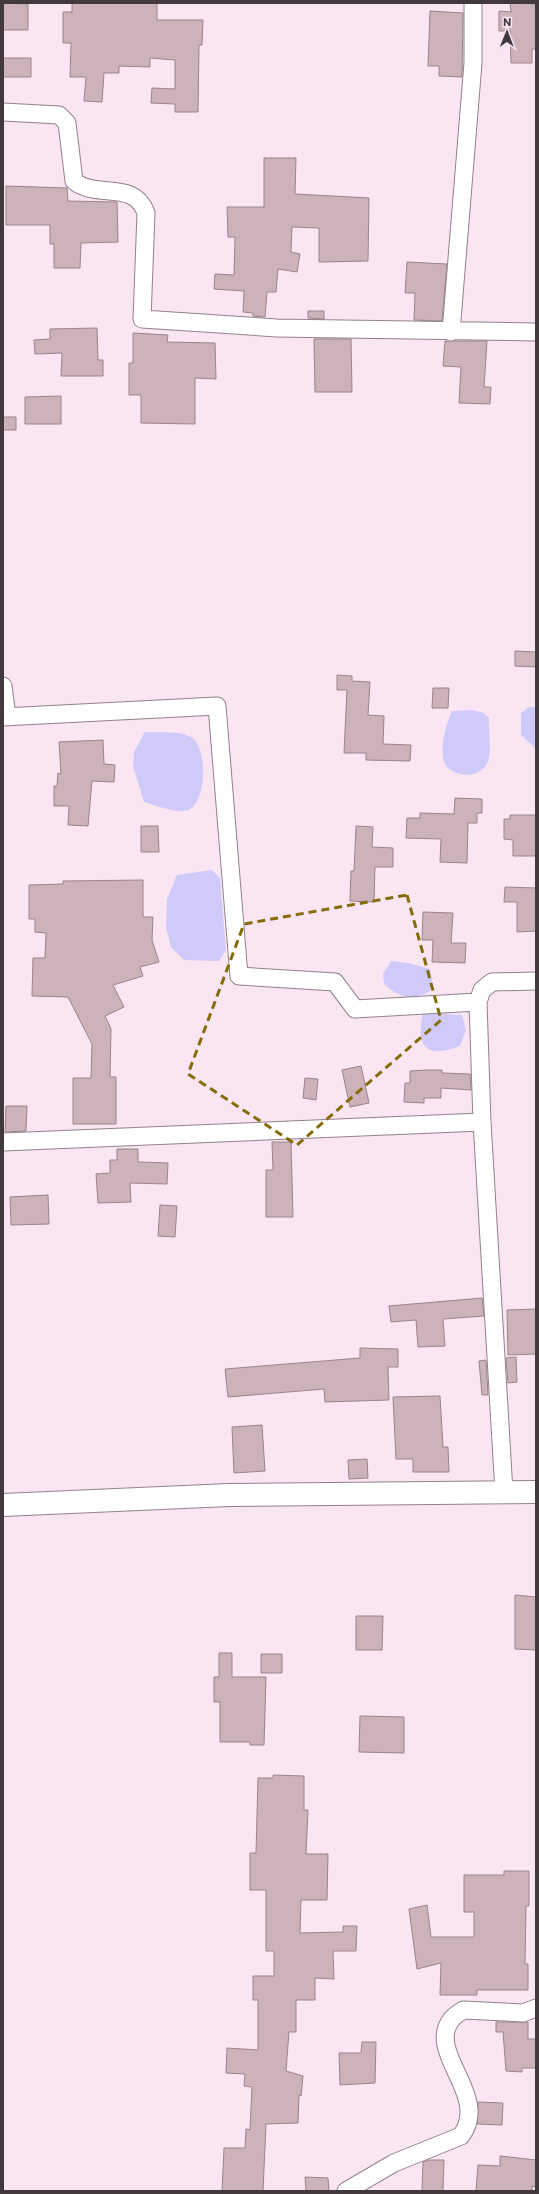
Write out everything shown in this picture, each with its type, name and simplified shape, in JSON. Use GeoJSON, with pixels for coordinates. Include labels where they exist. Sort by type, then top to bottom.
{"type":"FeatureCollection","features":[{"type":"Feature","properties":{"kind":"street"},"geometry":{"type":"LineString","coordinates":[[451,332],[473,62],[473,3]]}},
{"type":"Feature","properties":{"kind":"street"},"geometry":{"type":"LineString","coordinates":[[3,112],[59,115],[66,123],[74,181],[81,187],[135,195],[142,202],[146,213],[142,319],[277,328],[451,332],[536,332]]}},
{"type":"Feature","properties":{"kind":"street"},"geometry":{"type":"LineString","coordinates":[[3,686],[5,716],[217,706],[239,976],[335,982],[355,1009],[478,1002]]}},
{"type":"Feature","properties":{"kind":"street"},"geometry":{"type":"LineString","coordinates":[[504,1492],[482,1122],[478,1002],[482,990],[492,982],[536,981]]}},
{"type":"Feature","properties":{"kind":"street"},"geometry":{"type":"LineString","coordinates":[[3,1142],[482,1122]]}},
{"type":"Feature","properties":{"kind":"street"},"geometry":{"type":"LineString","coordinates":[[3,1505],[229,1495],[536,1492]]}},
{"type":"Feature","properties":{"kind":"street"},"geometry":{"type":"LineString","coordinates":[[346,2191],[394,2163],[461,2136],[467,2127],[468,2094],[449,2058],[446,2038],[451,2020],[463,2010],[523,2013],[536,2008]]}},
{"type":"Feature","properties":{"kind":"highlighted area"},"geometry":{"type":"Polygon","coordinates":[[[407,895],[441,1020],[297,1145],[188,1074],[244,924],[407,895]]]}},
{"type":"Feature","properties":{"kind":"shaded area"},"geometry":{"type":"Polygon","coordinates":[[[529,707],[536,707],[536,749],[521,735],[521,713],[529,707]]]}},
{"type":"Feature","properties":{"kind":"shaded area"},"geometry":{"type":"Polygon","coordinates":[[[472,710],[484,713],[489,718],[489,756],[488,761],[481,770],[476,773],[463,775],[452,771],[444,762],[444,739],[447,723],[452,711],[472,710]]]}},
{"type":"Feature","properties":{"kind":"shaded area"},"geometry":{"type":"Polygon","coordinates":[[[145,732],[181,733],[191,737],[197,742],[203,762],[202,786],[199,797],[194,805],[188,810],[172,810],[144,802],[133,766],[134,752],[145,732]]]}},
{"type":"Feature","properties":{"kind":"shaded area"},"geometry":{"type":"Polygon","coordinates":[[[212,870],[220,878],[226,950],[219,961],[184,960],[171,947],[166,927],[167,899],[177,875],[212,870]]]}},
{"type":"Feature","properties":{"kind":"shaded area"},"geometry":{"type":"Polygon","coordinates":[[[391,961],[408,963],[430,969],[432,980],[430,991],[412,997],[400,995],[389,988],[384,984],[383,974],[391,961]]]}},
{"type":"Feature","properties":{"kind":"shaded area"},"geometry":{"type":"Polygon","coordinates":[[[423,1013],[462,1015],[466,1030],[460,1046],[449,1050],[439,1051],[426,1047],[422,1042],[421,1034],[423,1013]]]}},
{"type":"Feature","properties":{"kind":"building"},"geometry":{"type":"Polygon","coordinates":[[[3,3],[28,4],[28,30],[3,30],[3,3]]]}},
{"type":"Feature","properties":{"kind":"building"},"geometry":{"type":"Polygon","coordinates":[[[72,3],[157,3],[157,20],[203,20],[202,45],[199,45],[198,112],[175,112],[175,104],[151,103],[152,88],[175,89],[175,60],[150,58],[150,67],[119,66],[119,73],[104,73],[102,102],[84,101],[86,77],[70,77],[71,43],[63,43],[63,12],[72,12],[72,3]]]}},
{"type":"Feature","properties":{"kind":"building"},"geometry":{"type":"Polygon","coordinates":[[[510,3],[536,4],[536,49],[532,49],[532,63],[511,63],[510,31],[499,31],[499,11],[511,12],[510,3]]]}},
{"type":"Feature","properties":{"kind":"building"},"geometry":{"type":"Polygon","coordinates":[[[430,11],[463,13],[462,77],[439,76],[439,66],[428,66],[430,11]]]}},
{"type":"Feature","properties":{"kind":"building"},"geometry":{"type":"Polygon","coordinates":[[[3,58],[31,58],[31,77],[3,77],[3,58]]]}},
{"type":"Feature","properties":{"kind":"building"},"geometry":{"type":"Polygon","coordinates":[[[264,158],[296,158],[295,194],[369,198],[368,261],[319,262],[319,228],[292,227],[291,252],[300,254],[297,272],[278,269],[276,292],[267,292],[265,317],[253,316],[253,313],[243,312],[244,291],[214,289],[215,274],[234,275],[235,237],[228,237],[227,207],[264,207],[264,158]]]}},
{"type":"Feature","properties":{"kind":"building"},"geometry":{"type":"Polygon","coordinates":[[[6,186],[67,188],[68,201],[117,202],[118,242],[81,243],[80,268],[54,268],[54,244],[50,244],[50,225],[6,225],[6,186]]]}},
{"type":"Feature","properties":{"kind":"building"},"geometry":{"type":"Polygon","coordinates":[[[407,262],[447,264],[442,321],[414,320],[415,293],[405,293],[407,262]]]}},
{"type":"Feature","properties":{"kind":"building"},"geometry":{"type":"Polygon","coordinates":[[[308,311],[324,311],[324,319],[308,318],[308,311]]]}},
{"type":"Feature","properties":{"kind":"building"},"geometry":{"type":"Polygon","coordinates":[[[97,328],[98,360],[103,360],[103,376],[61,376],[62,353],[35,354],[34,340],[50,339],[50,329],[97,328]]]}},
{"type":"Feature","properties":{"kind":"building"},"geometry":{"type":"Polygon","coordinates":[[[133,333],[168,335],[167,342],[215,343],[216,379],[195,378],[195,424],[141,423],[141,395],[129,395],[129,363],[133,363],[133,333]]]}},
{"type":"Feature","properties":{"kind":"building"},"geometry":{"type":"Polygon","coordinates":[[[314,339],[351,339],[352,392],[315,392],[314,339]]]}},
{"type":"Feature","properties":{"kind":"building"},"geometry":{"type":"Polygon","coordinates":[[[445,341],[487,341],[484,387],[491,387],[490,404],[459,403],[461,367],[443,366],[445,341]]]}},
{"type":"Feature","properties":{"kind":"building"},"geometry":{"type":"Polygon","coordinates":[[[61,396],[61,424],[25,424],[25,397],[61,396]]]}},
{"type":"Feature","properties":{"kind":"building"},"geometry":{"type":"Polygon","coordinates":[[[3,417],[16,417],[16,430],[3,430],[3,417]]]}},
{"type":"Feature","properties":{"kind":"building"},"geometry":{"type":"Polygon","coordinates":[[[515,651],[536,652],[536,667],[515,666],[515,651]]]}},
{"type":"Feature","properties":{"kind":"building"},"geometry":{"type":"Polygon","coordinates":[[[337,675],[352,676],[352,681],[370,682],[368,715],[384,716],[383,744],[411,745],[410,761],[366,760],[366,753],[344,753],[347,690],[337,690],[337,675]]]}},
{"type":"Feature","properties":{"kind":"building"},"geometry":{"type":"Polygon","coordinates":[[[433,688],[449,688],[448,708],[432,708],[433,688]]]}},
{"type":"Feature","properties":{"kind":"building"},"geometry":{"type":"Polygon","coordinates":[[[103,740],[104,764],[115,765],[114,782],[92,781],[88,826],[68,825],[69,806],[54,806],[54,786],[57,786],[58,773],[61,774],[59,742],[103,740]]]}},
{"type":"Feature","properties":{"kind":"building"},"geometry":{"type":"Polygon","coordinates":[[[455,798],[482,799],[482,813],[477,813],[477,823],[468,823],[467,863],[440,862],[441,839],[406,838],[407,818],[420,818],[420,813],[454,814],[455,798]]]}},
{"type":"Feature","properties":{"kind":"building"},"geometry":{"type":"Polygon","coordinates":[[[510,815],[536,815],[536,856],[513,856],[513,840],[504,839],[504,819],[510,819],[510,815]]]}},
{"type":"Feature","properties":{"kind":"building"},"geometry":{"type":"Polygon","coordinates":[[[141,826],[158,826],[159,852],[141,852],[141,826]]]}},
{"type":"Feature","properties":{"kind":"building"},"geometry":{"type":"Polygon","coordinates":[[[356,826],[373,827],[372,847],[393,848],[393,867],[375,867],[374,902],[350,901],[351,871],[354,871],[356,826]]]}},
{"type":"Feature","properties":{"kind":"building"},"geometry":{"type":"Polygon","coordinates":[[[143,880],[143,917],[153,917],[152,940],[159,962],[140,967],[143,976],[113,985],[124,1007],[105,1016],[111,1029],[110,1077],[116,1077],[116,1124],[73,1124],[73,1078],[91,1078],[92,1044],[68,997],[32,996],[33,958],[45,958],[46,933],[35,932],[35,919],[29,919],[29,885],[63,884],[63,881],[143,880]]]}},
{"type":"Feature","properties":{"kind":"building"},"geometry":{"type":"Polygon","coordinates":[[[505,887],[536,888],[536,931],[517,932],[517,902],[504,902],[505,887]]]}},
{"type":"Feature","properties":{"kind":"building"},"geometry":{"type":"Polygon","coordinates":[[[423,912],[453,913],[451,943],[466,943],[465,963],[432,962],[433,940],[422,940],[423,912]]]}},
{"type":"Feature","properties":{"kind":"building"},"geometry":{"type":"Polygon","coordinates":[[[361,1066],[369,1103],[350,1107],[342,1070],[361,1066]]]}},
{"type":"Feature","properties":{"kind":"building"},"geometry":{"type":"Polygon","coordinates":[[[442,1070],[442,1073],[470,1074],[471,1090],[441,1088],[441,1098],[424,1098],[424,1103],[404,1102],[405,1083],[410,1083],[410,1071],[442,1070]]]}},
{"type":"Feature","properties":{"kind":"building"},"geometry":{"type":"Polygon","coordinates":[[[305,1078],[318,1079],[316,1100],[303,1098],[305,1078]]]}},
{"type":"Feature","properties":{"kind":"building"},"geometry":{"type":"Polygon","coordinates":[[[6,1106],[27,1106],[26,1131],[5,1132],[6,1106]]]}},
{"type":"Feature","properties":{"kind":"building"},"geometry":{"type":"Polygon","coordinates":[[[272,1142],[291,1142],[293,1217],[266,1217],[266,1170],[273,1170],[272,1142]]]}},
{"type":"Feature","properties":{"kind":"building"},"geometry":{"type":"Polygon","coordinates":[[[117,1149],[138,1149],[138,1162],[168,1163],[167,1184],[130,1183],[131,1202],[98,1203],[96,1174],[110,1173],[110,1160],[117,1160],[117,1149]]]}},
{"type":"Feature","properties":{"kind":"building"},"geometry":{"type":"Polygon","coordinates":[[[48,1195],[49,1224],[11,1225],[10,1197],[48,1195]]]}},
{"type":"Feature","properties":{"kind":"building"},"geometry":{"type":"Polygon","coordinates":[[[160,1205],[177,1206],[175,1237],[158,1236],[160,1205]]]}},
{"type":"Feature","properties":{"kind":"building"},"geometry":{"type":"Polygon","coordinates":[[[482,1298],[484,1316],[443,1319],[445,1346],[418,1347],[416,1320],[391,1322],[389,1306],[482,1298]]]}},
{"type":"Feature","properties":{"kind":"building"},"geometry":{"type":"Polygon","coordinates":[[[536,1309],[536,1354],[508,1355],[507,1310],[536,1309]]]}},
{"type":"Feature","properties":{"kind":"building"},"geometry":{"type":"Polygon","coordinates":[[[360,1348],[398,1349],[398,1367],[388,1367],[389,1400],[325,1402],[324,1389],[228,1397],[225,1369],[360,1358],[360,1348]]]}},
{"type":"Feature","properties":{"kind":"building"},"geometry":{"type":"Polygon","coordinates":[[[516,1357],[517,1382],[508,1383],[506,1358],[516,1357]]]}},
{"type":"Feature","properties":{"kind":"building"},"geometry":{"type":"Polygon","coordinates":[[[486,1360],[488,1395],[482,1395],[479,1361],[486,1360]]]}},
{"type":"Feature","properties":{"kind":"building"},"geometry":{"type":"Polygon","coordinates":[[[440,1396],[443,1447],[448,1447],[449,1472],[413,1472],[413,1459],[396,1459],[393,1397],[440,1396]]]}},
{"type":"Feature","properties":{"kind":"building"},"geometry":{"type":"Polygon","coordinates":[[[262,1425],[265,1471],[234,1473],[232,1427],[262,1425]]]}},
{"type":"Feature","properties":{"kind":"building"},"geometry":{"type":"Polygon","coordinates":[[[367,1459],[368,1478],[349,1479],[348,1460],[367,1459]]]}},
{"type":"Feature","properties":{"kind":"building"},"geometry":{"type":"Polygon","coordinates":[[[515,1595],[536,1597],[536,1650],[515,1649],[515,1595]]]}},
{"type":"Feature","properties":{"kind":"building"},"geometry":{"type":"Polygon","coordinates":[[[356,1616],[383,1616],[382,1650],[356,1650],[356,1616]]]}},
{"type":"Feature","properties":{"kind":"building"},"geometry":{"type":"Polygon","coordinates":[[[219,1653],[232,1653],[232,1677],[266,1677],[264,1745],[250,1745],[250,1742],[220,1742],[220,1702],[214,1702],[214,1677],[219,1677],[219,1653]]]}},
{"type":"Feature","properties":{"kind":"building"},"geometry":{"type":"Polygon","coordinates":[[[261,1654],[282,1654],[282,1673],[261,1673],[261,1654]]]}},
{"type":"Feature","properties":{"kind":"building"},"geometry":{"type":"Polygon","coordinates":[[[360,1716],[404,1717],[404,1753],[359,1752],[360,1716]]]}},
{"type":"Feature","properties":{"kind":"building"},"geometry":{"type":"Polygon","coordinates":[[[273,1775],[304,1776],[304,1810],[308,1810],[306,1854],[328,1854],[327,1900],[301,1900],[300,1933],[343,1932],[343,1926],[357,1926],[356,1951],[333,1951],[334,1979],[315,1978],[315,2000],[296,2000],[296,2032],[289,2032],[286,2071],[303,2076],[301,2096],[299,2095],[298,2123],[266,2124],[263,2191],[222,2191],[224,2148],[245,2148],[246,2129],[250,2130],[252,2087],[244,2086],[245,2074],[226,2073],[227,2048],[258,2050],[258,2000],[253,2000],[253,1976],[274,1976],[274,1951],[266,1951],[266,1890],[250,1890],[250,1853],[256,1853],[258,1778],[273,1778],[273,1775]]]}},
{"type":"Feature","properties":{"kind":"building"},"geometry":{"type":"Polygon","coordinates":[[[504,1871],[529,1871],[529,1906],[526,1906],[525,1964],[528,1964],[528,1990],[477,1990],[477,1995],[440,1995],[441,1963],[417,1969],[409,1909],[427,1905],[431,1937],[474,1937],[474,1912],[464,1912],[464,1875],[504,1875],[504,1871]]]}},
{"type":"Feature","properties":{"kind":"building"},"geometry":{"type":"Polygon","coordinates":[[[496,2022],[528,2022],[528,2039],[536,2039],[536,2068],[522,2068],[522,2072],[506,2071],[503,2032],[496,2032],[496,2022]]]}},
{"type":"Feature","properties":{"kind":"building"},"geometry":{"type":"Polygon","coordinates":[[[362,2042],[376,2042],[375,2083],[340,2085],[339,2053],[361,2053],[362,2042]]]}},
{"type":"Feature","properties":{"kind":"building"},"geometry":{"type":"Polygon","coordinates":[[[478,2102],[503,2103],[502,2125],[477,2124],[478,2102]]]}},
{"type":"Feature","properties":{"kind":"building"},"geometry":{"type":"Polygon","coordinates":[[[500,2156],[536,2160],[536,2187],[532,2186],[532,2191],[476,2191],[478,2165],[500,2166],[500,2156]]]}},
{"type":"Feature","properties":{"kind":"building"},"geometry":{"type":"Polygon","coordinates":[[[429,2160],[444,2160],[443,2191],[422,2191],[423,2162],[429,2160]]]}},
{"type":"Feature","properties":{"kind":"building"},"geometry":{"type":"Polygon","coordinates":[[[305,2177],[328,2178],[329,2191],[306,2191],[305,2177]]]}}]}
